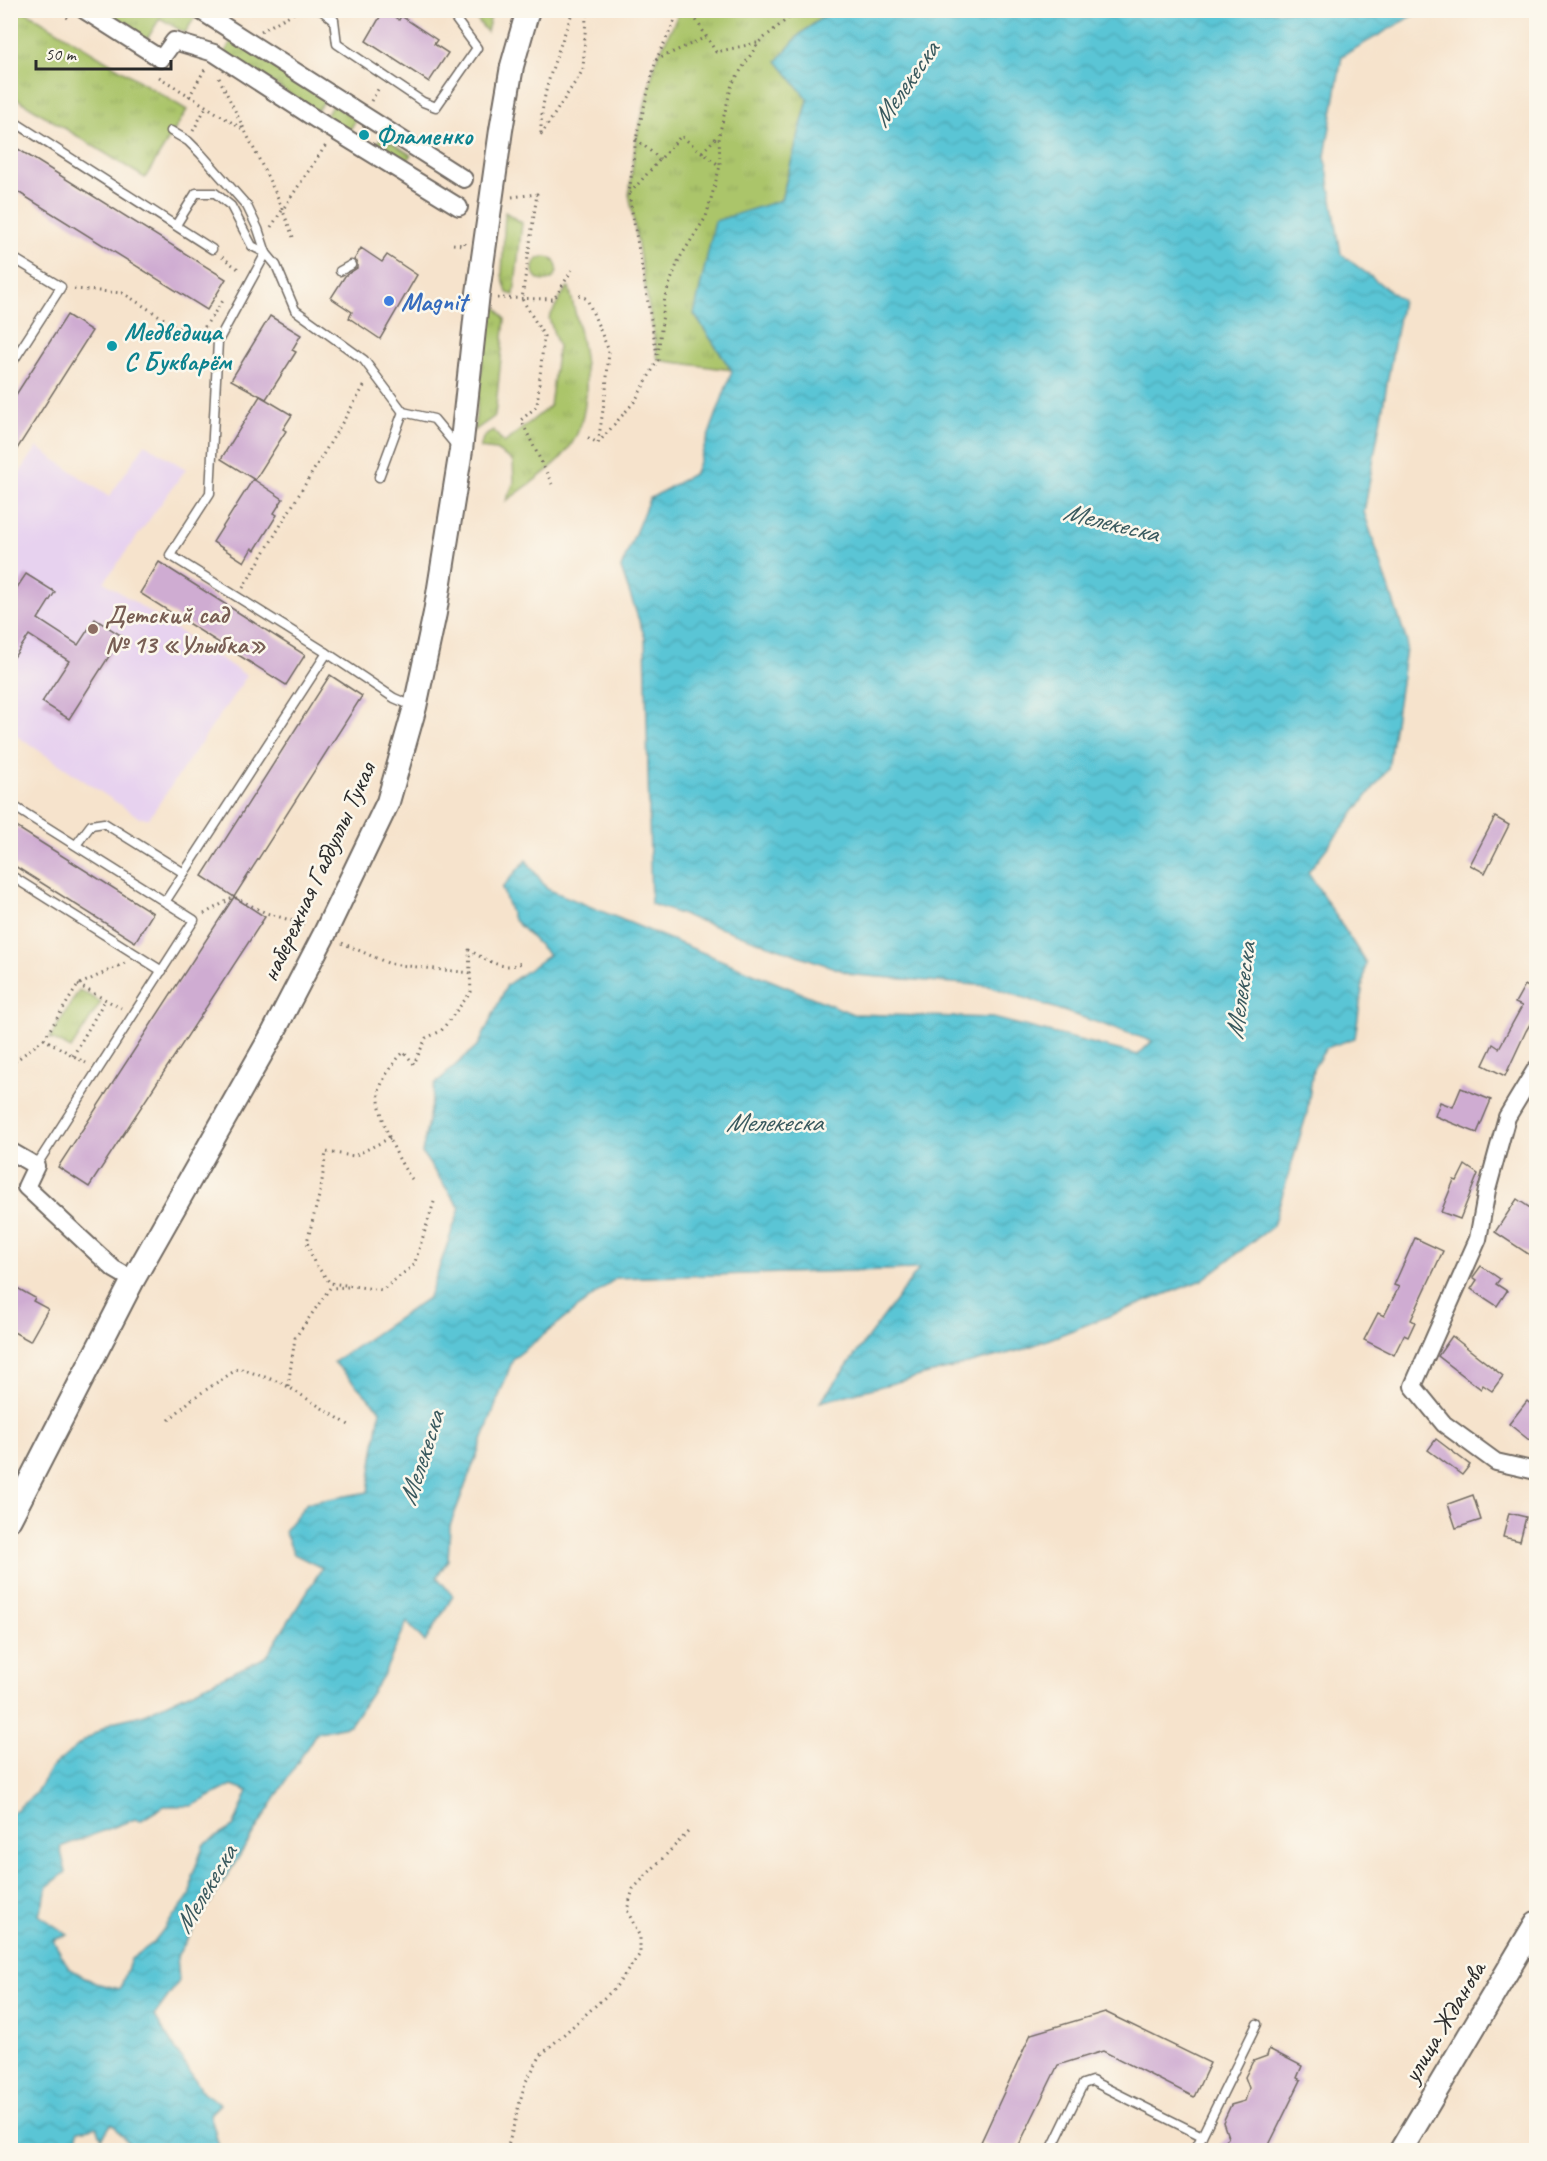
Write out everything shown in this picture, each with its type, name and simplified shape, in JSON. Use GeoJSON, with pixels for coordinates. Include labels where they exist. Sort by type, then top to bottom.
{"type":"FeatureCollection","features":[{"type":"Feature","properties":{"kind":"main road","name":"набережная Габдуллы Тукая"},"geometry":{"type":"LineString","coordinates":[[10,1519],[133,1280],[272,1035],[324,935],[388,802],[416,707],[435,613],[461,450],[478,293],[501,130],[512,66],[528,10]]}},
{"type":"Feature","properties":{"kind":"main road","name":"улица Жданова"},"geometry":{"type":"LineString","coordinates":[[1401,2151],[1536,1923]]}},
{"type":"Feature","properties":{"kind":"street"},"geometry":{"type":"LineString","coordinates":[[84,10],[161,59],[174,41],[214,53],[317,120],[459,207]]}},
{"type":"Feature","properties":{"kind":"street"},"geometry":{"type":"LineString","coordinates":[[199,10],[464,179]]}},
{"type":"Feature","properties":{"kind":"street"},"geometry":{"type":"LineString","coordinates":[[1536,1069],[1507,1117],[1487,1190],[1478,1239],[1413,1386],[1444,1425],[1496,1462],[1536,1471]]}},
{"type":"Feature","properties":{"kind":"street"},"geometry":{"type":"LineString","coordinates":[[10,1151],[36,1166],[26,1187],[114,1269],[133,1280]]}},
{"type":"Feature","properties":{"kind":"lane"},"geometry":{"type":"LineString","coordinates":[[321,10],[334,20],[336,44],[423,102],[436,107],[477,48],[449,10]]}},
{"type":"Feature","properties":{"kind":"lane"},"geometry":{"type":"LineString","coordinates":[[10,119],[212,249]]}},
{"type":"Feature","properties":{"kind":"lane"},"geometry":{"type":"LineString","coordinates":[[171,131],[188,141],[247,207],[266,253],[276,265],[295,310],[364,360],[403,411],[434,419],[461,450]]}},
{"type":"Feature","properties":{"kind":"lane"},"geometry":{"type":"LineString","coordinates":[[176,225],[196,193],[214,193],[231,207],[252,246],[266,253]]}},
{"type":"Feature","properties":{"kind":"lane"},"geometry":{"type":"LineString","coordinates":[[266,253],[219,341],[210,493],[170,555],[327,653],[394,698],[416,707]]}},
{"type":"Feature","properties":{"kind":"lane"},"geometry":{"type":"LineString","coordinates":[[10,256],[61,287],[10,366]]}},
{"type":"Feature","properties":{"kind":"lane"},"geometry":{"type":"LineString","coordinates":[[340,271],[351,265]]}},
{"type":"Feature","properties":{"kind":"lane"},"geometry":{"type":"LineString","coordinates":[[379,477],[403,411]]}},
{"type":"Feature","properties":{"kind":"lane"},"geometry":{"type":"LineString","coordinates":[[165,902],[327,653]]}},
{"type":"Feature","properties":{"kind":"lane"},"geometry":{"type":"LineString","coordinates":[[10,804],[194,920],[36,1166]]}},
{"type":"Feature","properties":{"kind":"lane"},"geometry":{"type":"LineString","coordinates":[[76,845],[91,825],[104,823],[184,873]]}},
{"type":"Feature","properties":{"kind":"lane"},"geometry":{"type":"LineString","coordinates":[[10,875],[162,971]]}},
{"type":"Feature","properties":{"kind":"lane"},"geometry":{"type":"LineString","coordinates":[[1195,2151],[1257,2024]]}},
{"type":"Feature","properties":{"kind":"lane"},"geometry":{"type":"LineString","coordinates":[[1050,2151],[1083,2084],[1092,2082],[1202,2136]]}},
{"type":"Feature","properties":{"kind":"path"},"geometry":{"type":"LineString","coordinates":[[232,32],[255,34],[299,10]]}},
{"type":"Feature","properties":{"kind":"path"},"geometry":{"type":"LineString","coordinates":[[573,10],[550,77],[541,135],[583,70],[586,17],[591,10]]}},
{"type":"Feature","properties":{"kind":"path"},"geometry":{"type":"LineString","coordinates":[[658,360],[629,194],[636,139],[656,60],[680,10]]}},
{"type":"Feature","properties":{"kind":"path"},"geometry":{"type":"LineString","coordinates":[[690,10],[716,52],[759,42]]}},
{"type":"Feature","properties":{"kind":"path"},"geometry":{"type":"LineString","coordinates":[[598,443],[635,401],[658,360],[665,296],[679,259],[706,217],[720,166],[718,135],[732,84],[759,42],[798,10]]}},
{"type":"Feature","properties":{"kind":"path"},"geometry":{"type":"LineString","coordinates":[[656,60],[706,36]]}},
{"type":"Feature","properties":{"kind":"path"},"geometry":{"type":"LineString","coordinates":[[215,70],[278,198],[293,237]]}},
{"type":"Feature","properties":{"kind":"path"},"geometry":{"type":"LineString","coordinates":[[362,115],[386,77]]}},
{"type":"Feature","properties":{"kind":"path"},"geometry":{"type":"LineString","coordinates":[[188,141],[206,107]]}},
{"type":"Feature","properties":{"kind":"path"},"geometry":{"type":"LineString","coordinates":[[702,152],[718,135]]}},
{"type":"Feature","properties":{"kind":"path"},"geometry":{"type":"LineString","coordinates":[[629,194],[681,136],[720,166]]}},
{"type":"Feature","properties":{"kind":"path"},"geometry":{"type":"LineString","coordinates":[[636,139],[660,159]]}},
{"type":"Feature","properties":{"kind":"path"},"geometry":{"type":"LineString","coordinates":[[502,199],[537,194],[522,299],[544,336],[537,406],[521,420],[552,484]]}},
{"type":"Feature","properties":{"kind":"path"},"geometry":{"type":"LineString","coordinates":[[212,249],[243,272]]}},
{"type":"Feature","properties":{"kind":"path"},"geometry":{"type":"LineString","coordinates":[[497,298],[554,299],[572,270]]}},
{"type":"Feature","properties":{"kind":"path"},"geometry":{"type":"LineString","coordinates":[[579,295],[587,299],[609,351],[598,443]]}},
{"type":"Feature","properties":{"kind":"path"},"geometry":{"type":"LineString","coordinates":[[237,597],[373,372]]}},
{"type":"Feature","properties":{"kind":"path"},"geometry":{"type":"LineString","coordinates":[[585,436],[598,443]]}},
{"type":"Feature","properties":{"kind":"path"},"geometry":{"type":"LineString","coordinates":[[412,1179],[405,1172],[383,1123],[379,1092],[394,1061],[404,1052],[414,1064],[426,1038],[441,1031],[471,992],[469,950],[495,964],[514,966],[521,963]]}},
{"type":"Feature","properties":{"kind":"path"},"geometry":{"type":"LineString","coordinates":[[10,1065],[44,1039],[78,985],[139,957]]}},
{"type":"Feature","properties":{"kind":"path"},"geometry":{"type":"LineString","coordinates":[[78,985],[133,1015]]}},
{"type":"Feature","properties":{"kind":"path"},"geometry":{"type":"LineString","coordinates":[[73,1056],[105,1000]]}},
{"type":"Feature","properties":{"kind":"path"},"geometry":{"type":"LineString","coordinates":[[44,1039],[98,1070]]}},
{"type":"Feature","properties":{"kind":"path"},"geometry":{"type":"LineString","coordinates":[[390,1138],[354,1156],[326,1152],[321,1188],[307,1242],[314,1262],[330,1283],[382,1290],[414,1265],[435,1199]]}},
{"type":"Feature","properties":{"kind":"path"},"geometry":{"type":"LineString","coordinates":[[288,1386],[295,1338],[330,1288],[356,1286]]}},
{"type":"Feature","properties":{"kind":"path"},"geometry":{"type":"LineString","coordinates":[[169,1420],[192,1399],[239,1368],[288,1386],[350,1425]]}},
{"type":"Feature","properties":{"kind":"path"},"geometry":{"type":"LineString","coordinates":[[10,1756],[14,1766],[10,1774]]}},
{"type":"Feature","properties":{"kind":"path"},"geometry":{"type":"LineString","coordinates":[[507,2151],[525,2083],[541,2055],[615,1988],[640,1954],[640,1936],[627,1910],[633,1889],[688,1832]]}},
{"type":"Feature","properties":{"kind":"shaded area","name":"Детский сад № 13 «Улыбка»"},"geometry":{"type":"Polygon","coordinates":[[[145,444],[186,469],[104,582],[247,676],[149,818],[140,818],[11,732],[10,487],[37,447],[109,497],[145,444]]]}},
{"type":"Feature","properties":{"kind":"green space"},"geometry":{"type":"Polygon","coordinates":[[[191,10],[197,14],[185,33],[160,18],[146,41],[96,11],[191,10]]]}},
{"type":"Feature","properties":{"kind":"green space"},"geometry":{"type":"Polygon","coordinates":[[[11,11],[25,11],[187,110],[145,178],[11,95],[11,11]]]}},
{"type":"Feature","properties":{"kind":"green space"},"geometry":{"type":"Polygon","coordinates":[[[470,11],[492,11],[487,32],[470,11]]]}},
{"type":"Feature","properties":{"kind":"green space"},"geometry":{"type":"Polygon","coordinates":[[[680,11],[830,11],[799,35],[808,100],[781,200],[694,314],[732,370],[658,360],[629,194],[636,139],[656,60],[680,11]]]}},
{"type":"Feature","properties":{"kind":"green space"},"geometry":{"type":"Polygon","coordinates":[[[232,40],[325,100],[317,111],[225,53],[232,40]]]}},
{"type":"Feature","properties":{"kind":"green space"},"geometry":{"type":"Polygon","coordinates":[[[333,104],[356,120],[348,133],[325,118],[333,104]]]}},
{"type":"Feature","properties":{"kind":"green space"},"geometry":{"type":"Polygon","coordinates":[[[382,136],[411,155],[402,168],[373,149],[382,136]]]}},
{"type":"Feature","properties":{"kind":"green space"},"geometry":{"type":"Polygon","coordinates":[[[505,212],[522,223],[514,295],[507,293],[502,275],[505,212]]]}},
{"type":"Feature","properties":{"kind":"green space"},"geometry":{"type":"Polygon","coordinates":[[[545,257],[554,260],[557,269],[554,278],[545,281],[536,278],[533,269],[536,260],[545,257]]]}},
{"type":"Feature","properties":{"kind":"green space"},"geometry":{"type":"Polygon","coordinates":[[[569,287],[586,376],[586,399],[582,421],[574,441],[560,459],[506,501],[514,482],[513,461],[496,450],[480,448],[483,438],[493,430],[504,443],[550,406],[558,346],[549,318],[566,288],[569,287]]]}},
{"type":"Feature","properties":{"kind":"green space"},"geometry":{"type":"Polygon","coordinates":[[[490,298],[505,319],[495,416],[474,431],[490,298]]]}},
{"type":"Feature","properties":{"kind":"green space"},"geometry":{"type":"Polygon","coordinates":[[[79,990],[101,1002],[71,1049],[50,1038],[79,990]]]}},
{"type":"Feature","properties":{"kind":"water","name":"Мелекеска"},"geometry":{"type":"Polygon","coordinates":[[[830,11],[1417,11],[1414,15],[1342,56],[1325,156],[1341,254],[1402,300],[1364,512],[1407,642],[1388,769],[1308,872],[1366,963],[1355,1038],[1326,1048],[1313,1069],[1307,1113],[1273,1226],[1202,1280],[1021,1350],[820,1402],[919,1269],[616,1278],[513,1359],[450,1526],[448,1560],[437,1577],[453,1596],[425,1642],[407,1622],[383,1676],[350,1725],[316,1733],[177,1956],[179,1981],[154,2016],[203,2092],[220,2104],[210,2114],[220,2150],[132,2150],[112,2123],[102,2138],[97,2127],[78,2130],[78,2145],[85,2150],[11,2150],[11,1814],[35,1794],[50,1769],[82,1742],[112,1722],[142,1715],[266,1657],[322,1568],[294,1554],[284,1531],[307,1503],[368,1492],[380,1410],[334,1362],[429,1297],[460,1208],[422,1153],[435,1084],[479,1044],[507,985],[549,955],[513,919],[502,888],[526,860],[547,889],[853,1014],[993,1018],[1138,1055],[1152,1041],[989,986],[855,975],[651,904],[645,638],[621,568],[649,499],[695,473],[732,371],[694,314],[715,221],[781,200],[808,100],[777,61],[799,35],[830,11]],[[232,1785],[192,1806],[164,1806],[140,1821],[135,1819],[60,1847],[66,1872],[48,1886],[39,1915],[68,1935],[53,1940],[69,1968],[95,1983],[120,1989],[131,1959],[153,1943],[191,1894],[192,1877],[204,1844],[233,1827],[248,1791],[232,1785]]]}},
{"type":"Feature","properties":{"kind":"building"},"geometry":{"type":"Polygon","coordinates":[[[384,10],[399,20],[401,16],[437,40],[434,44],[448,53],[429,82],[366,41],[384,10]]]}},
{"type":"Feature","properties":{"kind":"building"},"geometry":{"type":"Polygon","coordinates":[[[10,144],[226,279],[207,310],[10,187],[10,144]]]}},
{"type":"Feature","properties":{"kind":"building"},"geometry":{"type":"Polygon","coordinates":[[[361,248],[382,262],[387,255],[417,275],[380,339],[349,318],[352,312],[331,298],[345,276],[357,268],[357,262],[354,260],[361,248]]]}},
{"type":"Feature","properties":{"kind":"building"},"geometry":{"type":"Polygon","coordinates":[[[67,315],[92,331],[10,460],[10,404],[67,315]]]}},
{"type":"Feature","properties":{"kind":"building"},"geometry":{"type":"Polygon","coordinates":[[[270,316],[301,335],[292,350],[296,352],[266,399],[231,380],[270,316]]]}},
{"type":"Feature","properties":{"kind":"building"},"geometry":{"type":"Polygon","coordinates":[[[260,396],[292,415],[283,429],[286,431],[255,480],[221,459],[260,396]]]}},
{"type":"Feature","properties":{"kind":"building"},"geometry":{"type":"Polygon","coordinates":[[[253,479],[283,499],[274,513],[277,515],[255,550],[252,548],[244,562],[213,542],[253,479]]]}},
{"type":"Feature","properties":{"kind":"building"},"geometry":{"type":"Polygon","coordinates":[[[159,562],[305,655],[286,685],[140,593],[159,562]]]}},
{"type":"Feature","properties":{"kind":"building"},"geometry":{"type":"Polygon","coordinates":[[[26,574],[55,592],[38,619],[78,645],[95,619],[122,636],[69,719],[42,702],[69,661],[29,635],[10,663],[10,598],[26,574]]]}},
{"type":"Feature","properties":{"kind":"building"},"geometry":{"type":"Polygon","coordinates":[[[330,675],[362,696],[234,897],[202,876],[330,675]]]}},
{"type":"Feature","properties":{"kind":"building"},"geometry":{"type":"Polygon","coordinates":[[[1495,817],[1509,825],[1485,873],[1470,865],[1495,817]]]}},
{"type":"Feature","properties":{"kind":"building"},"geometry":{"type":"Polygon","coordinates":[[[10,823],[153,913],[135,942],[10,863],[10,823]]]}},
{"type":"Feature","properties":{"kind":"building"},"geometry":{"type":"Polygon","coordinates":[[[234,897],[265,917],[89,1187],[58,1167],[234,897]]]}},
{"type":"Feature","properties":{"kind":"building"},"geometry":{"type":"Polygon","coordinates":[[[1536,980],[1536,1014],[1505,1076],[1483,1065],[1493,1044],[1499,1048],[1522,1006],[1515,1003],[1525,985],[1532,989],[1536,980]]]}},
{"type":"Feature","properties":{"kind":"building"},"geometry":{"type":"Polygon","coordinates":[[[1461,1088],[1491,1100],[1477,1133],[1435,1116],[1440,1102],[1453,1107],[1461,1088]]]}},
{"type":"Feature","properties":{"kind":"building"},"geometry":{"type":"Polygon","coordinates":[[[1465,1165],[1478,1174],[1460,1219],[1441,1212],[1454,1180],[1457,1181],[1465,1165]]]}},
{"type":"Feature","properties":{"kind":"building"},"geometry":{"type":"Polygon","coordinates":[[[1517,1199],[1536,1212],[1536,1259],[1495,1232],[1517,1199]]]}},
{"type":"Feature","properties":{"kind":"building"},"geometry":{"type":"Polygon","coordinates":[[[1415,1238],[1443,1251],[1411,1320],[1415,1322],[1408,1337],[1404,1335],[1394,1355],[1364,1340],[1378,1313],[1384,1316],[1399,1287],[1394,1285],[1415,1238]]]}},
{"type":"Feature","properties":{"kind":"building"},"geometry":{"type":"Polygon","coordinates":[[[1481,1266],[1500,1279],[1496,1284],[1507,1291],[1497,1306],[1471,1289],[1477,1280],[1473,1277],[1481,1266]]]}},
{"type":"Feature","properties":{"kind":"building"},"geometry":{"type":"Polygon","coordinates":[[[10,1284],[35,1298],[33,1301],[48,1309],[30,1341],[10,1330],[10,1284]]]}},
{"type":"Feature","properties":{"kind":"building"},"geometry":{"type":"Polygon","coordinates":[[[1452,1336],[1503,1376],[1492,1391],[1483,1385],[1481,1389],[1438,1356],[1452,1336]]]}},
{"type":"Feature","properties":{"kind":"building"},"geometry":{"type":"Polygon","coordinates":[[[1527,1401],[1536,1409],[1536,1431],[1529,1440],[1509,1424],[1527,1401]]]}},
{"type":"Feature","properties":{"kind":"building"},"geometry":{"type":"Polygon","coordinates":[[[1436,1439],[1470,1465],[1462,1475],[1428,1450],[1436,1439]]]}},
{"type":"Feature","properties":{"kind":"building"},"geometry":{"type":"Polygon","coordinates":[[[1473,1495],[1481,1520],[1456,1528],[1448,1504],[1473,1495]]]}},
{"type":"Feature","properties":{"kind":"building"},"geometry":{"type":"Polygon","coordinates":[[[1509,1513],[1526,1517],[1520,1541],[1503,1537],[1509,1513]]]}},
{"type":"Feature","properties":{"kind":"building"},"geometry":{"type":"Polygon","coordinates":[[[1105,2012],[1210,2063],[1194,2097],[1103,2051],[1058,2065],[1016,2151],[998,2151],[981,2142],[1031,2034],[1105,2012]]]}},
{"type":"Feature","properties":{"kind":"building"},"geometry":{"type":"Polygon","coordinates":[[[1269,2049],[1302,2066],[1297,2078],[1301,2080],[1266,2151],[1213,2151],[1228,2137],[1223,2122],[1231,2105],[1245,2101],[1249,2088],[1245,2077],[1253,2061],[1267,2056],[1269,2049]]]}},
{"type":"Feature","properties":{"kind":"place","name":"Фламенко"},"geometry":{"type":"Point","coordinates":[364,135]}},
{"type":"Feature","properties":{"kind":"place","name":"Magnit"},"geometry":{"type":"Point","coordinates":[389,301]}},
{"type":"Feature","properties":{"kind":"place","name":"Медведица С Букварём"},"geometry":{"type":"Point","coordinates":[112,346]}},
{"type":"Feature","properties":{"kind":"place","name":"Детский сад № 13 «Улыбка»"},"geometry":{"type":"Point","coordinates":[93,629]}}]}
